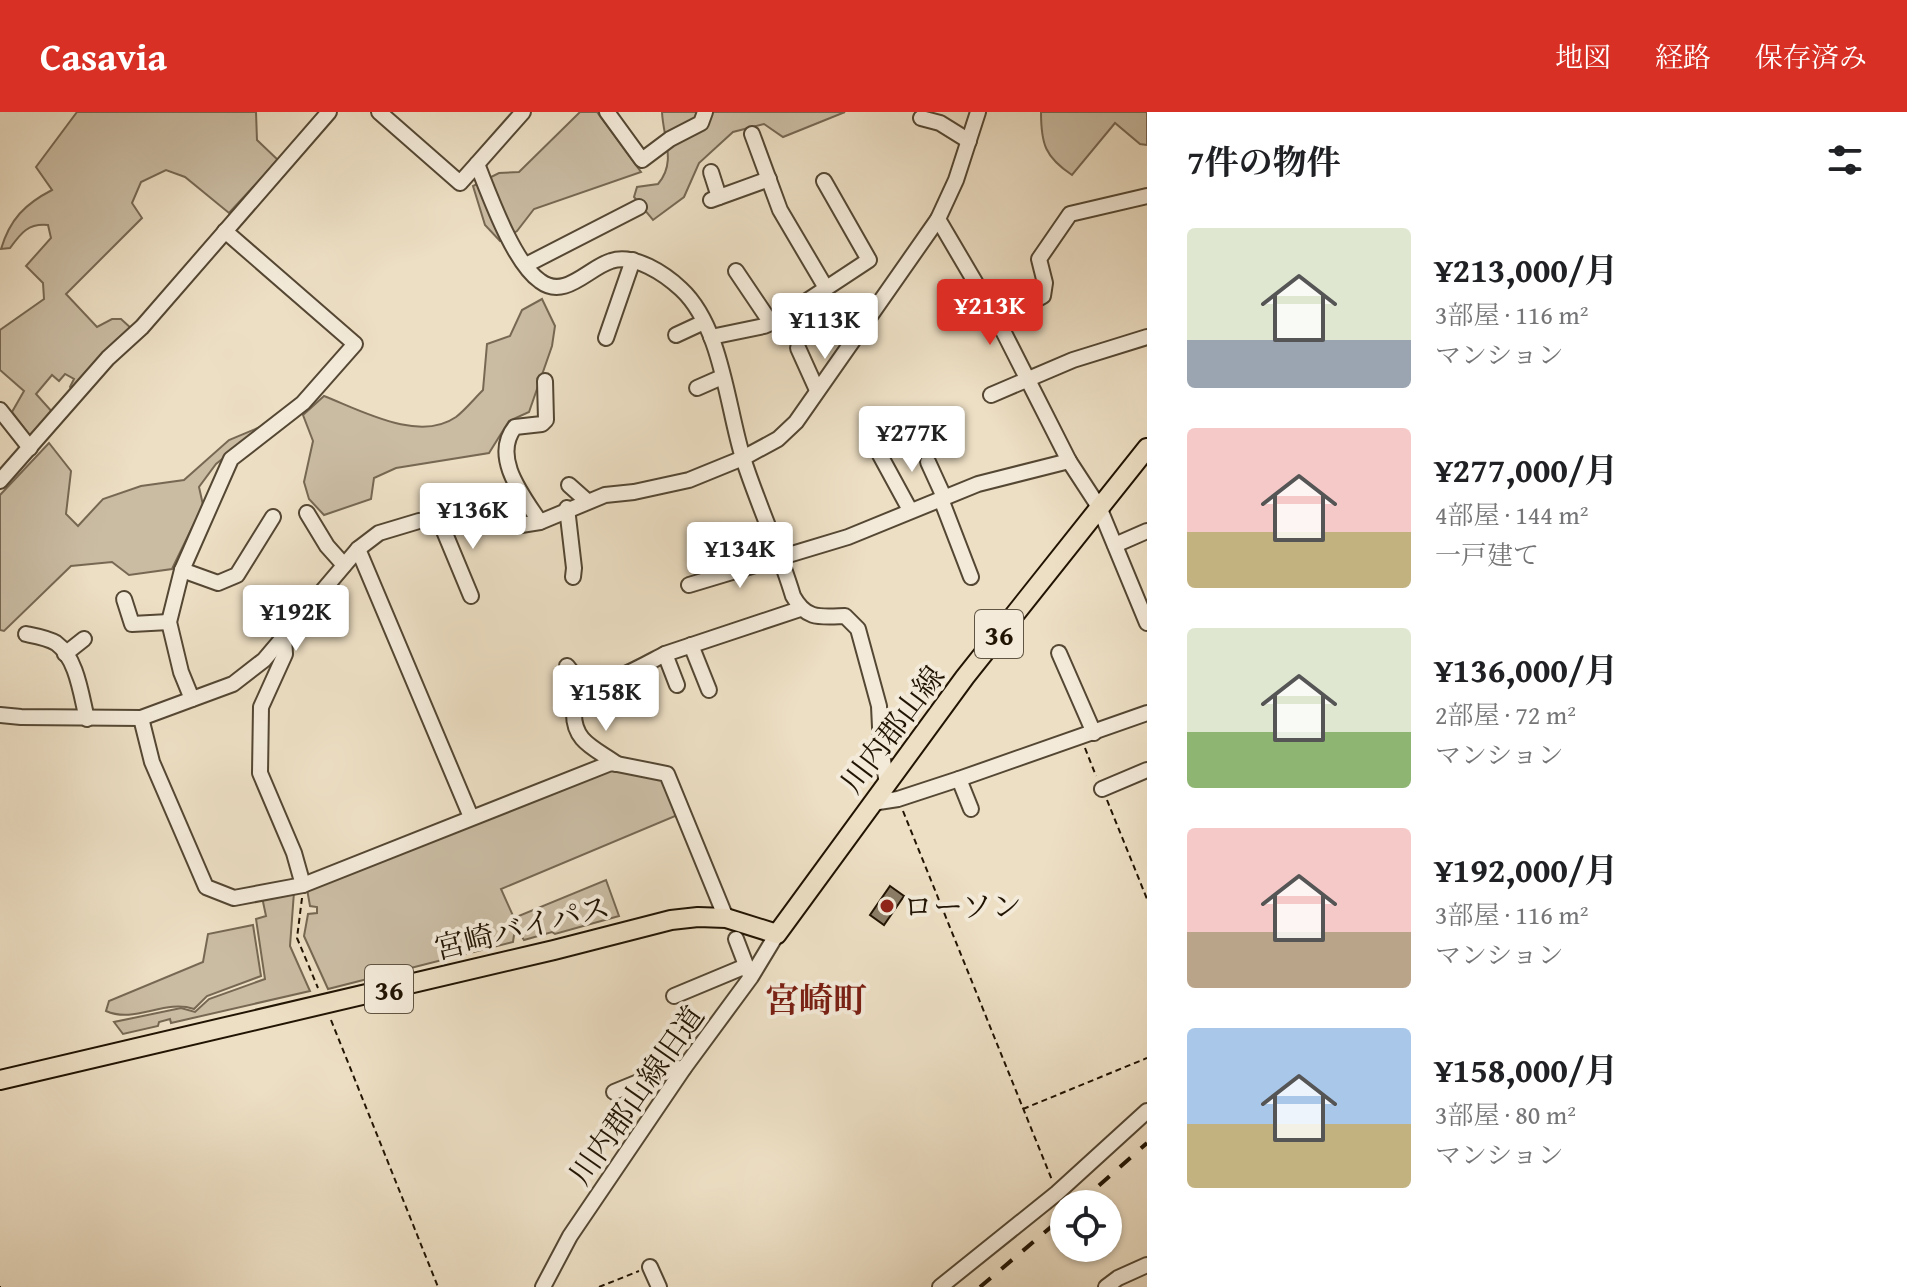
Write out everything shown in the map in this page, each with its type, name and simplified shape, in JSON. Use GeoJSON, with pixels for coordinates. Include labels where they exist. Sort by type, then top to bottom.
{"type":"FeatureCollection","features":[{"type":"Feature","properties":{"kind":"main road","name":"川内郡山線"},"geometry":{"type":"LineString","coordinates":[[777,934],[872,803],[892,791],[965,677],[1147,448]]}},
{"type":"Feature","properties":{"kind":"main road","name":"宮崎バイパス"},"geometry":{"type":"LineString","coordinates":[[0,1080],[659,922],[698,917],[726,918],[777,934]]}},
{"type":"Feature","properties":{"kind":"street"},"geometry":{"type":"LineString","coordinates":[[0,481],[108,358],[142,327],[329,112]]}},
{"type":"Feature","properties":{"kind":"street"},"geometry":{"type":"LineString","coordinates":[[379,112],[460,183],[523,112]]}},
{"type":"Feature","properties":{"kind":"street"},"geometry":{"type":"LineString","coordinates":[[607,112],[642,160],[670,139],[701,123],[705,112]]}},
{"type":"Feature","properties":{"kind":"street"},"geometry":{"type":"LineString","coordinates":[[0,715],[141,718],[233,684],[264,660],[358,549],[379,533],[419,521],[439,519],[515,526],[540,522],[567,508],[605,495],[689,480],[743,458],[778,439],[796,422],[938,219],[956,180],[978,112]]}},
{"type":"Feature","properties":{"kind":"street"},"geometry":{"type":"LineString","coordinates":[[921,118],[940,123],[969,141]]}},
{"type":"Feature","properties":{"kind":"street"},"geometry":{"type":"LineString","coordinates":[[752,134],[780,210],[826,288]]}},
{"type":"Feature","properties":{"kind":"street"},"geometry":{"type":"LineString","coordinates":[[477,164],[501,223],[526,265],[542,283],[555,287],[574,282],[612,260],[633,260],[667,277],[684,291],[711,337],[743,458],[793,596],[800,609],[809,615],[845,616],[858,629],[879,706],[881,748],[892,791],[959,779],[1146,715]]}},
{"type":"Feature","properties":{"kind":"street"},"geometry":{"type":"LineString","coordinates":[[711,172],[715,198],[769,179]]}},
{"type":"Feature","properties":{"kind":"street"},"geometry":{"type":"LineString","coordinates":[[711,337],[771,323],[869,260],[824,181]]}},
{"type":"Feature","properties":{"kind":"street"},"geometry":{"type":"LineString","coordinates":[[998,321],[1043,296],[1045,283],[1039,259],[1070,214],[1147,196]]}},
{"type":"Feature","properties":{"kind":"street"},"geometry":{"type":"LineString","coordinates":[[526,265],[639,207]]}},
{"type":"Feature","properties":{"kind":"street"},"geometry":{"type":"LineString","coordinates":[[938,219],[998,321],[1069,461],[1099,507],[1147,623]]}},
{"type":"Feature","properties":{"kind":"street"},"geometry":{"type":"LineString","coordinates":[[192,699],[181,672],[169,622],[182,570],[231,459],[303,403],[355,344],[225,231]]}},
{"type":"Feature","properties":{"kind":"street"},"geometry":{"type":"LineString","coordinates":[[606,338],[633,260]]}},
{"type":"Feature","properties":{"kind":"street"},"geometry":{"type":"LineString","coordinates":[[736,271],[771,323]]}},
{"type":"Feature","properties":{"kind":"street"},"geometry":{"type":"LineString","coordinates":[[676,335],[704,322]]}},
{"type":"Feature","properties":{"kind":"street"},"geometry":{"type":"LineString","coordinates":[[991,395],[1073,360],[1147,337]]}},
{"type":"Feature","properties":{"kind":"street"},"geometry":{"type":"LineString","coordinates":[[798,348],[817,390]]}},
{"type":"Feature","properties":{"kind":"street"},"geometry":{"type":"LineString","coordinates":[[697,388],[722,377]]}},
{"type":"Feature","properties":{"kind":"street"},"geometry":{"type":"LineString","coordinates":[[540,522],[519,490],[505,457],[510,433],[515,427],[542,424],[546,420],[545,381]]}},
{"type":"Feature","properties":{"kind":"street"},"geometry":{"type":"LineString","coordinates":[[0,410],[30,448]]}},
{"type":"Feature","properties":{"kind":"street"},"geometry":{"type":"LineString","coordinates":[[880,455],[910,510]]}},
{"type":"Feature","properties":{"kind":"street"},"geometry":{"type":"LineString","coordinates":[[689,585],[848,537],[978,484],[1069,461]]}},
{"type":"Feature","properties":{"kind":"street"},"geometry":{"type":"LineString","coordinates":[[928,462],[971,577]]}},
{"type":"Feature","properties":{"kind":"street"},"geometry":{"type":"LineString","coordinates":[[569,485],[587,501]]}},
{"type":"Feature","properties":{"kind":"street"},"geometry":{"type":"LineString","coordinates":[[567,508],[573,577]]}},
{"type":"Feature","properties":{"kind":"street"},"geometry":{"type":"LineString","coordinates":[[307,513],[319,535],[344,565]]}},
{"type":"Feature","properties":{"kind":"street"},"geometry":{"type":"LineString","coordinates":[[182,570],[218,583],[237,575],[273,517]]}},
{"type":"Feature","properties":{"kind":"street"},"geometry":{"type":"LineString","coordinates":[[439,519],[471,596]]}},
{"type":"Feature","properties":{"kind":"street"},"geometry":{"type":"LineString","coordinates":[[1115,545],[1147,531]]}},
{"type":"Feature","properties":{"kind":"street"},"geometry":{"type":"LineString","coordinates":[[358,549],[471,817]]}},
{"type":"Feature","properties":{"kind":"street"},"geometry":{"type":"LineString","coordinates":[[124,599],[132,624],[169,622]]}},
{"type":"Feature","properties":{"kind":"street"},"geometry":{"type":"LineString","coordinates":[[567,666],[586,683],[600,682],[665,654],[800,609]]}},
{"type":"Feature","properties":{"kind":"street"},"geometry":{"type":"LineString","coordinates":[[26,634],[54,641],[65,654],[76,678],[87,719]]}},
{"type":"Feature","properties":{"kind":"street"},"geometry":{"type":"LineString","coordinates":[[284,638],[285,654],[261,707],[260,773],[294,853],[303,885]]}},
{"type":"Feature","properties":{"kind":"street"},"geometry":{"type":"LineString","coordinates":[[65,654],[84,639]]}},
{"type":"Feature","properties":{"kind":"street"},"geometry":{"type":"LineString","coordinates":[[691,645],[709,690]]}},
{"type":"Feature","properties":{"kind":"street"},"geometry":{"type":"LineString","coordinates":[[1059,653],[1087,735]]}},
{"type":"Feature","properties":{"kind":"street"},"geometry":{"type":"LineString","coordinates":[[665,654],[677,685]]}},
{"type":"Feature","properties":{"kind":"street"},"geometry":{"type":"LineString","coordinates":[[574,712],[574,725],[584,742],[617,764]]}},
{"type":"Feature","properties":{"kind":"street"},"geometry":{"type":"LineString","coordinates":[[141,718],[152,762],[206,887],[234,898],[303,885],[611,763],[667,774],[726,918]]}},
{"type":"Feature","properties":{"kind":"street"},"geometry":{"type":"LineString","coordinates":[[1102,789],[1147,770]]}},
{"type":"Feature","properties":{"kind":"street"},"geometry":{"type":"LineString","coordinates":[[959,779],[971,809]]}},
{"type":"Feature","properties":{"kind":"street","name":"川内郡山線旧道"},"geometry":{"type":"LineString","coordinates":[[543,1287],[570,1236],[777,934]]}},
{"type":"Feature","properties":{"kind":"street"},"geometry":{"type":"LineString","coordinates":[[674,996],[749,972],[736,939]]}},
{"type":"Feature","properties":{"kind":"street"},"geometry":{"type":"LineString","coordinates":[[614,1092],[670,1069],[684,1068]]}},
{"type":"Feature","properties":{"kind":"street"},"geometry":{"type":"LineString","coordinates":[[1060,1190],[1147,1111]]}},
{"type":"Feature","properties":{"kind":"street"},"geometry":{"type":"LineString","coordinates":[[940,1287],[1050,1199]]}},
{"type":"Feature","properties":{"kind":"street"},"geometry":{"type":"LineString","coordinates":[[1106,1287],[1147,1265]]}},
{"type":"Feature","properties":{"kind":"street"},"geometry":{"type":"LineString","coordinates":[[650,1267],[659,1287]]}},
{"type":"Feature","properties":{"kind":"path"},"geometry":{"type":"LineString","coordinates":[[1087,735],[1102,789],[1147,899]]}},
{"type":"Feature","properties":{"kind":"path"},"geometry":{"type":"LineString","coordinates":[[892,791],[1056,1190]]}},
{"type":"Feature","properties":{"kind":"path"},"geometry":{"type":"LineString","coordinates":[[303,885],[297,938],[438,1287]]}},
{"type":"Feature","properties":{"kind":"path"},"geometry":{"type":"LineString","coordinates":[[1022,1110],[1147,1058]]}},
{"type":"Feature","properties":{"kind":"path"},"geometry":{"type":"LineString","coordinates":[[599,1287],[650,1267]]}},
{"type":"Feature","properties":{"kind":"shaded area"},"geometry":{"type":"Polygon","coordinates":[[[77,112],[256,112],[257,140],[278,160],[229,213],[185,177],[166,170],[141,182],[132,203],[142,218],[66,294],[97,327],[112,319],[121,319],[132,329],[73,391],[70,387],[74,379],[65,374],[59,381],[52,375],[36,394],[54,414],[31,437],[12,412],[24,391],[0,370],[0,330],[44,299],[43,283],[26,266],[51,238],[48,225],[30,227],[10,248],[1,249],[9,229],[20,214],[52,190],[36,167],[77,112]]]}},
{"type":"Feature","properties":{"kind":"shaded area"},"geometry":{"type":"Polygon","coordinates":[[[580,112],[597,112],[641,172],[534,209],[517,231],[500,241],[485,225],[473,186],[499,173],[519,172],[580,112]]]}},
{"type":"Feature","properties":{"kind":"shaded area"},"geometry":{"type":"Polygon","coordinates":[[[662,112],[845,112],[783,137],[764,124],[733,132],[699,163],[684,197],[653,220],[634,197],[637,187],[658,184],[667,167],[668,150],[662,112]]]}},
{"type":"Feature","properties":{"kind":"shaded area"},"geometry":{"type":"Polygon","coordinates":[[[1041,112],[1147,112],[1147,145],[1140,144],[1115,123],[1072,175],[1046,149],[1041,112]]]}},
{"type":"Feature","properties":{"kind":"shaded area"},"geometry":{"type":"Polygon","coordinates":[[[542,299],[555,326],[552,346],[529,412],[509,421],[489,453],[396,468],[374,478],[371,499],[324,515],[309,499],[304,482],[313,441],[303,415],[324,396],[390,422],[425,427],[441,424],[456,417],[483,390],[487,344],[510,336],[522,310],[542,299]]]}},
{"type":"Feature","properties":{"kind":"shaded area"},"geometry":{"type":"Polygon","coordinates":[[[265,425],[216,464],[199,487],[203,505],[172,569],[129,575],[112,562],[71,566],[4,631],[0,630],[0,495],[49,443],[71,471],[66,514],[78,526],[103,499],[141,486],[184,480],[229,440],[265,425]]]}},
{"type":"Feature","properties":{"kind":"shaded area"},"geometry":{"type":"Polygon","coordinates":[[[609,770],[664,777],[680,814],[501,889],[514,918],[606,880],[619,916],[524,940],[520,934],[514,935],[513,942],[328,989],[304,936],[308,914],[317,913],[317,907],[310,906],[307,889],[609,770]]]}},
{"type":"Feature","properties":{"kind":"shaded area"},"geometry":{"type":"Polygon","coordinates":[[[294,892],[290,946],[310,991],[171,1023],[170,1019],[159,1022],[158,1026],[123,1034],[114,1022],[181,1008],[195,1012],[209,999],[265,979],[256,919],[266,916],[262,897],[294,892]]]}},
{"type":"Feature","properties":{"kind":"shaded area"},"geometry":{"type":"Polygon","coordinates":[[[253,925],[261,976],[207,996],[194,1009],[172,1007],[128,1015],[106,1011],[109,1001],[203,962],[208,934],[253,925]]]}},
{"type":"Feature","properties":{"kind":"building","name":"ローソン"},"geometry":{"type":"Polygon","coordinates":[[[890,886],[904,896],[884,925],[870,915],[890,886]]]}},
{"type":"Feature","properties":{"kind":"railway"},"geometry":{"type":"LineString","coordinates":[[1094,1190],[1147,1143]]}},
{"type":"Feature","properties":{"kind":"railway"},"geometry":{"type":"LineString","coordinates":[[980,1287],[1050,1228]]}},
{"type":"Feature","properties":{"kind":"place","name":"ローソン"},"geometry":{"type":"Point","coordinates":[887,906]}},
{"type":"Feature","properties":{"kind":"district","name":"宮崎町"},"geometry":{"type":"Point","coordinates":[816,999]}}]}
